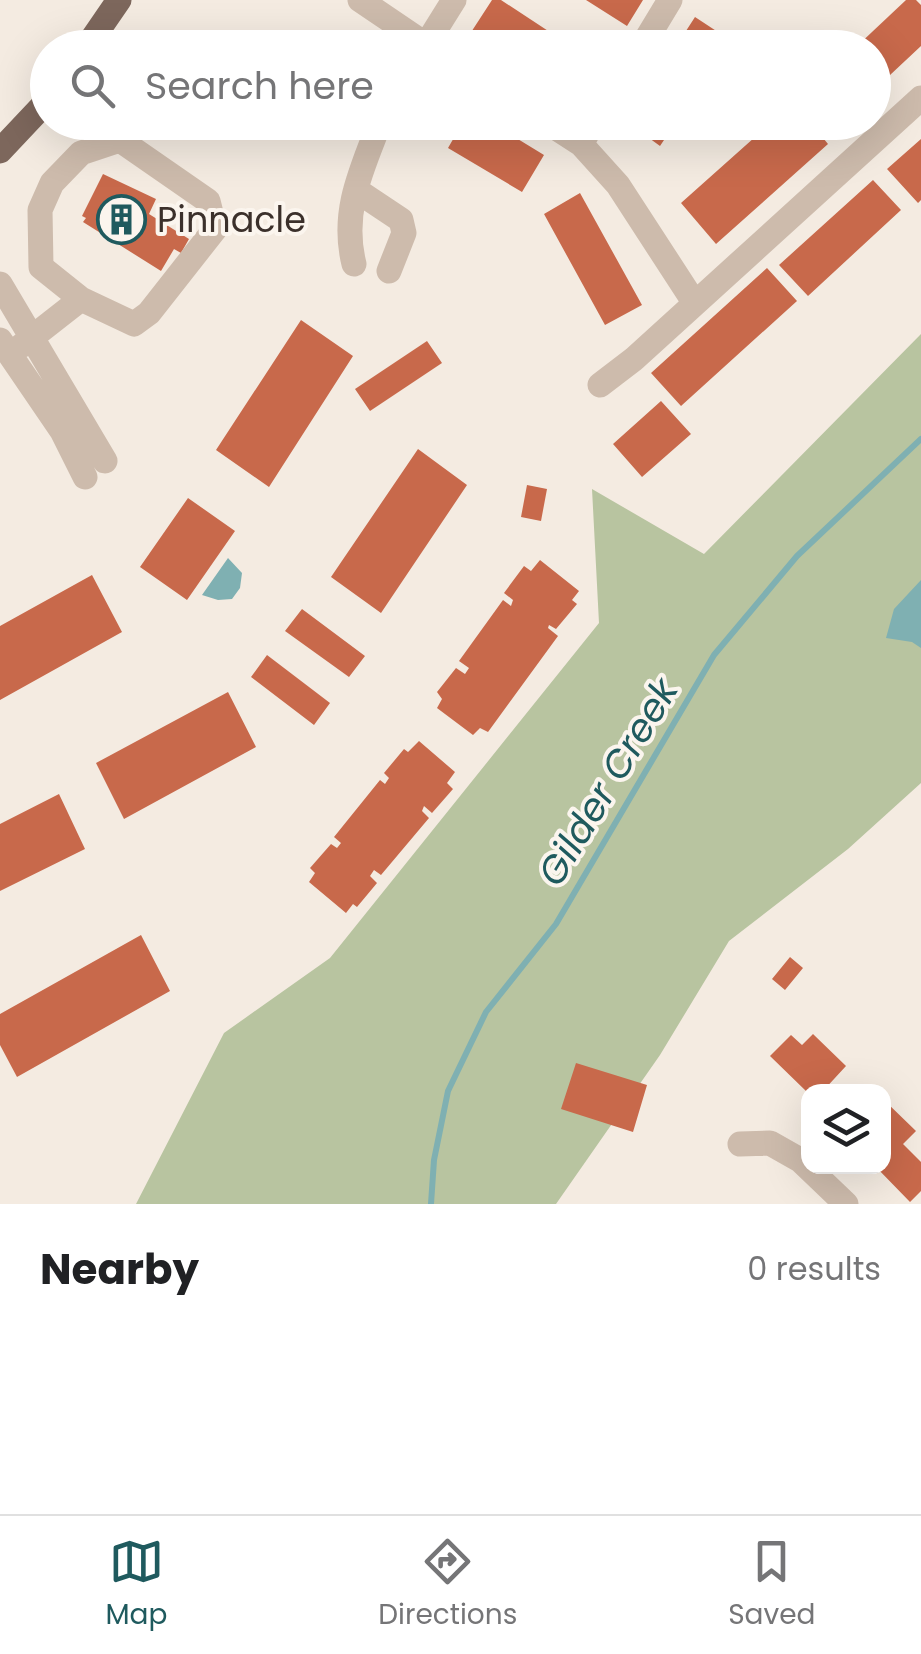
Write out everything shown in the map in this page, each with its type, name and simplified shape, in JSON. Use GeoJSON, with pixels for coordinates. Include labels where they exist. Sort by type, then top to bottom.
{"type":"FeatureCollection","features":[{"type":"Feature","properties":{"kind":"main road"},"geometry":{"type":"LineString","coordinates":[[98,30],[118,0]]}},
{"type":"Feature","properties":{"kind":"main road"},"geometry":{"type":"LineString","coordinates":[[0,151],[30,119]]}},
{"type":"Feature","properties":{"kind":"street"},"geometry":{"type":"LineString","coordinates":[[360,0],[404,30]]}},
{"type":"Feature","properties":{"kind":"street"},"geometry":{"type":"LineString","coordinates":[[436,30],[454,0]]}},
{"type":"Feature","properties":{"kind":"street"},"geometry":{"type":"LineString","coordinates":[[651,30],[670,0]]}},
{"type":"Feature","properties":{"kind":"street"},"geometry":{"type":"LineString","coordinates":[[891,125],[921,98]]}},
{"type":"Feature","properties":{"kind":"street"},"geometry":{"type":"LineString","coordinates":[[106,140],[81,153],[52,182],[40,210],[41,267],[80,299],[134,324],[148,314],[215,229],[208,200],[135,140]]}},
{"type":"Feature","properties":{"kind":"street"},"geometry":{"type":"LineString","coordinates":[[354,264],[346,235],[374,140]]}},
{"type":"Feature","properties":{"kind":"street"},"geometry":{"type":"LineString","coordinates":[[591,140],[694,302]]}},
{"type":"Feature","properties":{"kind":"street"},"geometry":{"type":"LineString","coordinates":[[600,385],[634,359],[874,140]]}},
{"type":"Feature","properties":{"kind":"street"},"geometry":{"type":"LineString","coordinates":[[356,190],[401,220],[404,233],[388,271]]}},
{"type":"Feature","properties":{"kind":"street"},"geometry":{"type":"LineString","coordinates":[[0,284],[32,339],[95,469],[3,351],[32,339],[80,299]]}},
{"type":"Feature","properties":{"kind":"street"},"geometry":{"type":"LineString","coordinates":[[740,1144],[770,1144],[800,1160],[846,1204]]}},
{"type":"Feature","properties":{"kind":"green space"},"geometry":{"type":"Polygon","coordinates":[[[921,334],[921,783],[848,849],[729,941],[660,1055],[556,1204],[136,1204],[224,1033],[330,958],[599,623],[592,489],[704,554],[921,334]]]}},
{"type":"Feature","properties":{"kind":"water"},"geometry":{"type":"Polygon","coordinates":[[[228,558],[242,573],[240,588],[232,599],[202,595],[228,558]]]}},
{"type":"Feature","properties":{"kind":"water"},"geometry":{"type":"Polygon","coordinates":[[[921,580],[921,648],[912,642],[886,638],[894,609],[921,580]]]}},
{"type":"Feature","properties":{"kind":"building"},"geometry":{"type":"Polygon","coordinates":[[[492,0],[501,0],[547,30],[472,30],[492,0]]]}},
{"type":"Feature","properties":{"kind":"building"},"geometry":{"type":"Polygon","coordinates":[[[586,0],[643,0],[627,26],[586,0]]]}},
{"type":"Feature","properties":{"kind":"building"},"geometry":{"type":"Polygon","coordinates":[[[906,0],[916,0],[921,5],[921,46],[891,74],[891,30],[874,30],[906,0]]]}},
{"type":"Feature","properties":{"kind":"building"},"geometry":{"type":"Polygon","coordinates":[[[695,17],[715,30],[687,30],[695,17]]]}},
{"type":"Feature","properties":{"kind":"building"},"geometry":{"type":"Polygon","coordinates":[[[921,139],[921,200],[918,203],[887,169],[921,139]]]}},
{"type":"Feature","properties":{"kind":"building"},"geometry":{"type":"Polygon","coordinates":[[[453,140],[519,140],[544,155],[522,192],[448,148],[453,140]]]}},
{"type":"Feature","properties":{"kind":"building"},"geometry":{"type":"Polygon","coordinates":[[[752,140],[825,140],[828,144],[716,244],[681,203],[752,140]]]}},
{"type":"Feature","properties":{"kind":"building","name":"Pinnacle"},"geometry":{"type":"Polygon","coordinates":[[[103,174],[156,199],[149,214],[189,239],[181,253],[174,249],[161,271],[83,222],[86,218],[82,216],[103,174]]]}},
{"type":"Feature","properties":{"kind":"building"},"geometry":{"type":"Polygon","coordinates":[[[873,180],[901,210],[808,296],[779,265],[873,180]]]}},
{"type":"Feature","properties":{"kind":"building"},"geometry":{"type":"Polygon","coordinates":[[[580,193],[642,305],[605,325],[544,214],[580,193]]]}},
{"type":"Feature","properties":{"kind":"building"},"geometry":{"type":"Polygon","coordinates":[[[767,268],[797,301],[681,406],[651,373],[767,268]]]}},
{"type":"Feature","properties":{"kind":"building"},"geometry":{"type":"Polygon","coordinates":[[[301,320],[353,356],[269,487],[216,450],[301,320]]]}},
{"type":"Feature","properties":{"kind":"building"},"geometry":{"type":"Polygon","coordinates":[[[427,341],[442,363],[370,411],[355,389],[427,341]]]}},
{"type":"Feature","properties":{"kind":"building"},"geometry":{"type":"Polygon","coordinates":[[[661,401],[691,434],[642,477],[613,444],[661,401]]]}},
{"type":"Feature","properties":{"kind":"building"},"geometry":{"type":"Polygon","coordinates":[[[418,449],[467,485],[381,613],[331,577],[418,449]]]}},
{"type":"Feature","properties":{"kind":"building"},"geometry":{"type":"Polygon","coordinates":[[[527,485],[547,489],[541,521],[521,517],[527,485]]]}},
{"type":"Feature","properties":{"kind":"building"},"geometry":{"type":"Polygon","coordinates":[[[188,498],[235,531],[187,600],[140,567],[188,498]]]}},
{"type":"Feature","properties":{"kind":"building"},"geometry":{"type":"Polygon","coordinates":[[[540,560],[579,591],[572,600],[577,604],[556,629],[549,625],[558,636],[488,732],[480,728],[473,735],[437,708],[442,699],[437,692],[456,668],[465,674],[469,668],[459,661],[503,600],[511,606],[513,600],[504,593],[524,566],[531,571],[540,560]]]}},
{"type":"Feature","properties":{"kind":"building"},"geometry":{"type":"Polygon","coordinates":[[[92,575],[122,632],[0,700],[0,626],[92,575]]]}},
{"type":"Feature","properties":{"kind":"building"},"geometry":{"type":"Polygon","coordinates":[[[302,609],[365,656],[349,677],[285,631],[302,609]]]}},
{"type":"Feature","properties":{"kind":"building"},"geometry":{"type":"Polygon","coordinates":[[[267,655],[330,703],[314,725],[251,677],[267,655]]]}},
{"type":"Feature","properties":{"kind":"building"},"geometry":{"type":"Polygon","coordinates":[[[228,692],[256,747],[124,819],[96,763],[228,692]]]}},
{"type":"Feature","properties":{"kind":"building"},"geometry":{"type":"Polygon","coordinates":[[[419,741],[455,772],[447,783],[453,789],[432,813],[424,806],[422,811],[429,818],[381,875],[374,870],[370,876],[377,883],[357,907],[353,904],[346,913],[309,882],[315,873],[310,868],[331,844],[337,848],[341,843],[334,837],[380,780],[385,784],[389,778],[384,773],[404,749],[408,752],[419,741]]]}},
{"type":"Feature","properties":{"kind":"building"},"geometry":{"type":"Polygon","coordinates":[[[59,794],[85,849],[0,891],[0,824],[59,794]]]}},
{"type":"Feature","properties":{"kind":"building"},"geometry":{"type":"Polygon","coordinates":[[[141,935],[170,991],[17,1077],[0,1045],[0,1014],[141,935]]]}},
{"type":"Feature","properties":{"kind":"building"},"geometry":{"type":"Polygon","coordinates":[[[790,957],[803,968],[785,990],[772,979],[790,957]]]}},
{"type":"Feature","properties":{"kind":"building"},"geometry":{"type":"Polygon","coordinates":[[[813,1034],[846,1066],[829,1084],[801,1086],[770,1056],[791,1035],[802,1045],[813,1034]]]}},
{"type":"Feature","properties":{"kind":"building"},"geometry":{"type":"Polygon","coordinates":[[[576,1063],[647,1085],[633,1132],[561,1109],[576,1063]]]}},
{"type":"Feature","properties":{"kind":"building"},"geometry":{"type":"Polygon","coordinates":[[[891,1107],[916,1131],[903,1144],[921,1162],[921,1191],[910,1202],[883,1174],[891,1174],[891,1107]]]}},
{"type":"Feature","properties":{"kind":"waterway","name":"Gilder Creek"},"geometry":{"type":"LineString","coordinates":[[431,1204],[434,1160],[448,1091],[486,1012],[556,924],[714,655],[797,556],[921,439]]}},
{"type":"Feature","properties":{"kind":"place","name":"Pinnacle"},"geometry":{"type":"Point","coordinates":[122,220]}}]}
